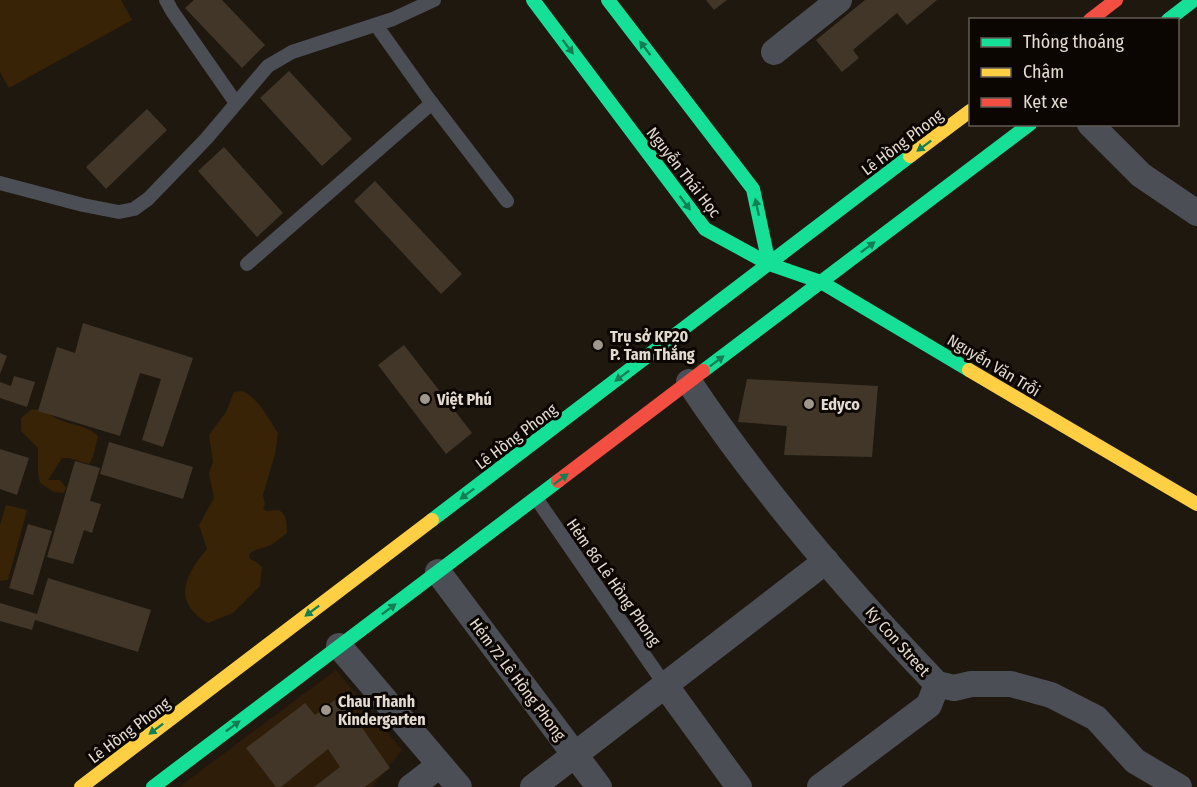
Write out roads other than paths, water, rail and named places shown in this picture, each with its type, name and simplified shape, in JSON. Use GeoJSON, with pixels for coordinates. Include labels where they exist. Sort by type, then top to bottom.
{"type":"FeatureCollection","features":[{"type":"Feature","properties":{"kind":"main road","name":"Nguyễn Thái Học"},"geometry":{"type":"LineString","coordinates":[[533,0],[705,229],[769,264]]}},
{"type":"Feature","properties":{"kind":"main road"},"geometry":{"type":"LineString","coordinates":[[608,0],[753,189],[769,264]]}},
{"type":"Feature","properties":{"kind":"main road"},"geometry":{"type":"LineString","coordinates":[[1093,18],[1116,0]]}},
{"type":"Feature","properties":{"kind":"main road"},"geometry":{"type":"LineString","coordinates":[[1171,18],[1194,0]]}},
{"type":"Feature","properties":{"kind":"main road","name":"Lê Hồng Phong"},"geometry":{"type":"LineString","coordinates":[[81,787],[333,602],[718,310],[769,264],[969,112]]}},
{"type":"Feature","properties":{"kind":"main road"},"geometry":{"type":"LineString","coordinates":[[153,787],[350,634],[438,572],[688,382],[738,338],[821,282],[1026,126]]}},
{"type":"Feature","properties":{"kind":"main road","name":"Nguyễn Văn Trỗi"},"geometry":{"type":"LineString","coordinates":[[769,264],[821,282],[1197,504]]}},
{"type":"Feature","properties":{"kind":"street"},"geometry":{"type":"LineString","coordinates":[[774,52],[839,0]]}},
{"type":"Feature","properties":{"kind":"street"},"geometry":{"type":"LineString","coordinates":[[1092,126],[1141,175],[1197,213]]}},
{"type":"Feature","properties":{"kind":"street","name":"Ky Con Street"},"geometry":{"type":"LineString","coordinates":[[688,382],[722,432],[826,561],[937,684],[954,688],[971,684],[1011,684],[1051,695],[1095,718],[1135,761],[1179,787]]}},
{"type":"Feature","properties":{"kind":"street"},"geometry":{"type":"LineString","coordinates":[[533,787],[826,561]]}},
{"type":"Feature","properties":{"kind":"street","name":"Hẻm 72 Lê Hồng Phong"},"geometry":{"type":"LineString","coordinates":[[438,572],[599,787]]}},
{"type":"Feature","properties":{"kind":"street"},"geometry":{"type":"LineString","coordinates":[[350,634],[440,765],[459,787]]}},
{"type":"Feature","properties":{"kind":"street"},"geometry":{"type":"LineString","coordinates":[[820,787],[929,705],[937,684]]}},
{"type":"Feature","properties":{"kind":"street"},"geometry":{"type":"LineString","coordinates":[[665,685],[739,787]]}},
{"type":"Feature","properties":{"kind":"street"},"geometry":{"type":"LineString","coordinates":[[411,787],[440,765]]}},
{"type":"Feature","properties":{"kind":"lane"},"geometry":{"type":"LineString","coordinates":[[166,0],[236,103]]}},
{"type":"Feature","properties":{"kind":"lane"},"geometry":{"type":"LineString","coordinates":[[0,183],[118,212],[134,208],[148,199],[206,139],[268,66],[292,52],[376,25],[416,4],[434,0]]}},
{"type":"Feature","properties":{"kind":"lane"},"geometry":{"type":"LineString","coordinates":[[376,25],[507,201]]}},
{"type":"Feature","properties":{"kind":"lane"},"geometry":{"type":"LineString","coordinates":[[247,264],[432,103]]}},
{"type":"Feature","properties":{"kind":"lane","name":"Hẻm 86 Lê Hồng Phong"},"geometry":{"type":"LineString","coordinates":[[536,498],[665,685]]}},
{"type":"Feature","properties":{"kind":"place","name":"Trụ sở KP20 P. Tam Thắng"},"geometry":{"type":"Point","coordinates":[598,345]}},
{"type":"Feature","properties":{"kind":"place","name":"Việt Phú"},"geometry":{"type":"Point","coordinates":[425,399]}},
{"type":"Feature","properties":{"kind":"place","name":"Edyco"},"geometry":{"type":"Point","coordinates":[809,404]}},
{"type":"Feature","properties":{"kind":"place","name":"Chau Thanh Kindergarten"},"geometry":{"type":"Point","coordinates":[326,710]}}]}
